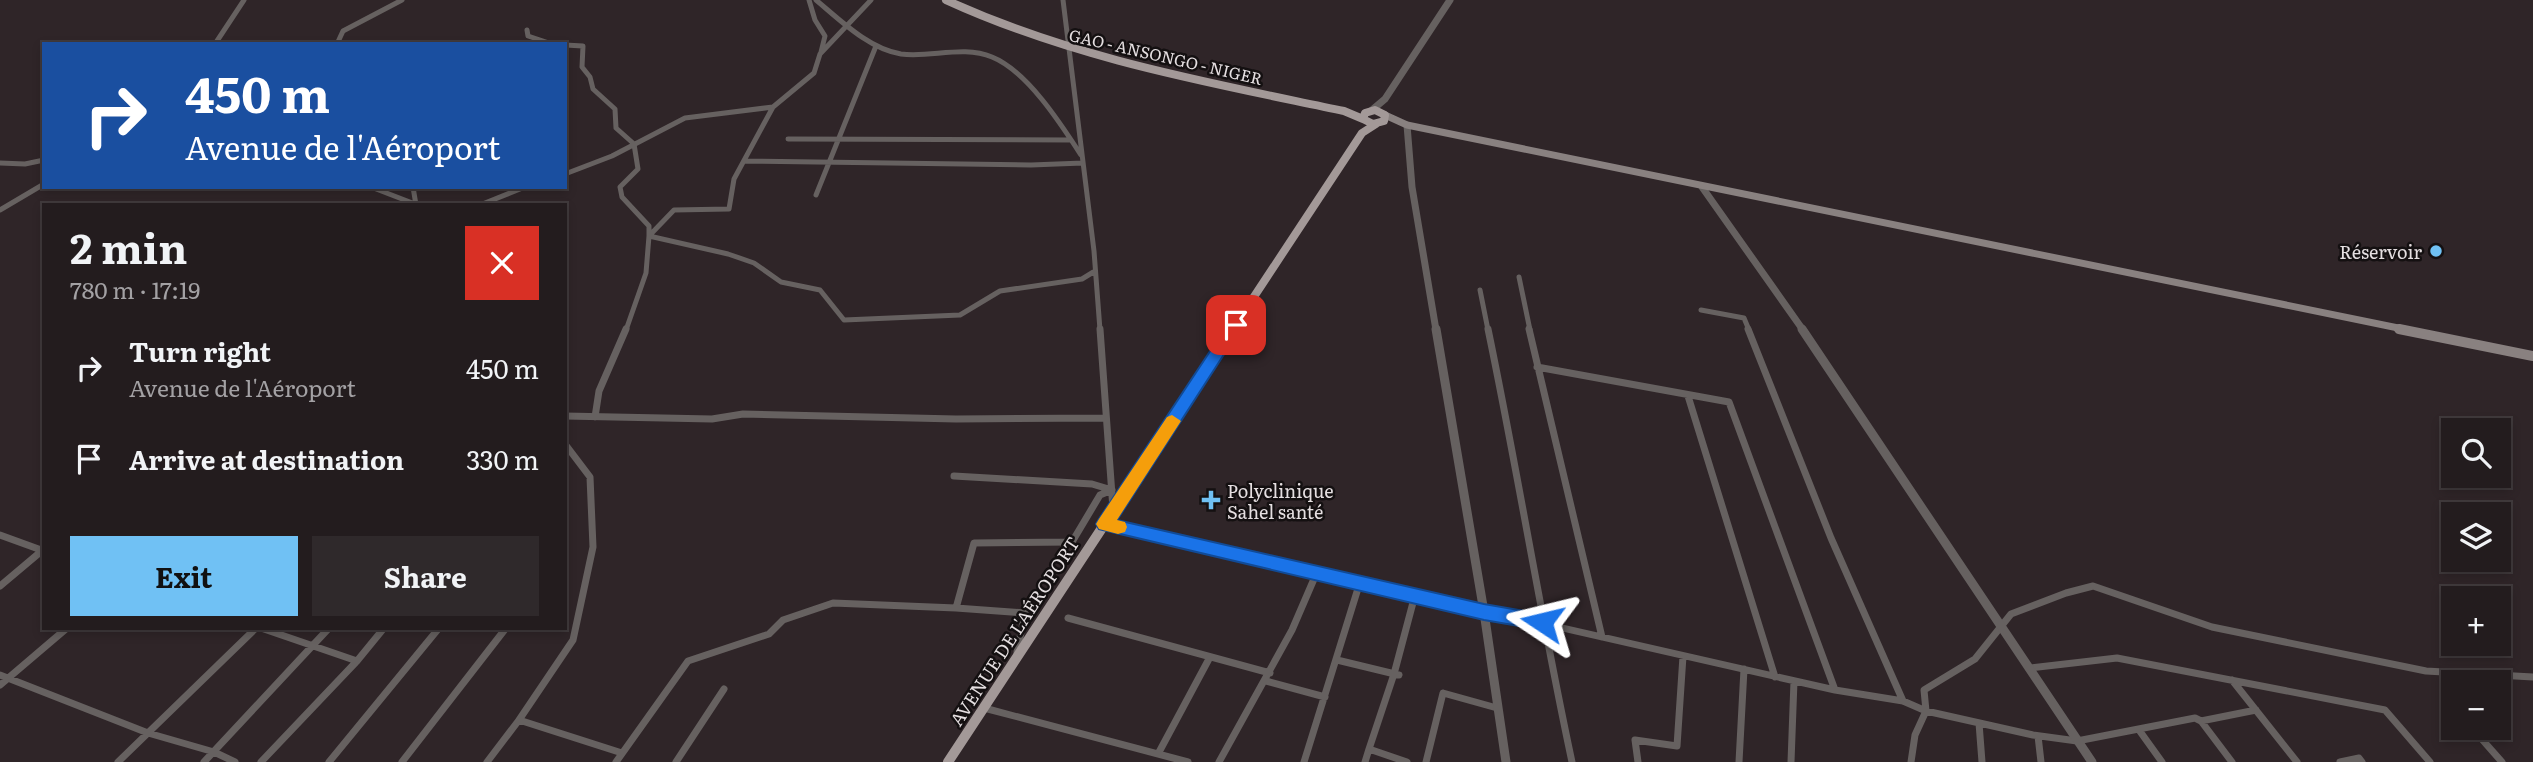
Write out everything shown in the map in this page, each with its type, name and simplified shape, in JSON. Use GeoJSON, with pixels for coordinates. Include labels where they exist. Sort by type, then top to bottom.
{"type":"FeatureCollection","features":[{"type":"Feature","properties":{"kind":"main road","name":"GAO - ANSONGO - NIGER"},"geometry":{"type":"LineString","coordinates":[[946,0],[983,19],[1070,50],[1127,65],[1367,115]]}},
{"type":"Feature","properties":{"kind":"main road"},"geometry":{"type":"LineString","coordinates":[[1367,115],[1703,187],[2533,356]]}},
{"type":"Feature","properties":{"kind":"main road"},"geometry":{"type":"LineString","coordinates":[[1367,115],[1381,119]]}},
{"type":"Feature","properties":{"kind":"main road"},"geometry":{"type":"LineString","coordinates":[[1362,133],[1367,115]]}},
{"type":"Feature","properties":{"kind":"main road"},"geometry":{"type":"LineString","coordinates":[[1362,133],[1381,119]]}},
{"type":"Feature","properties":{"kind":"main road","name":"AVENUE DE L'AÉROPORT"},"geometry":{"type":"LineString","coordinates":[[948,762],[1362,133]]}},
{"type":"Feature","properties":{"kind":"street"},"geometry":{"type":"LineString","coordinates":[[216,42],[244,0]]}},
{"type":"Feature","properties":{"kind":"street"},"geometry":{"type":"LineString","coordinates":[[338,42],[343,31],[402,0]]}},
{"type":"Feature","properties":{"kind":"street"},"geometry":{"type":"LineString","coordinates":[[649,236],[674,210],[729,209],[734,179],[773,107],[814,73],[825,36],[815,20],[809,0]]}},
{"type":"Feature","properties":{"kind":"street"},"geometry":{"type":"LineString","coordinates":[[816,0],[863,37],[898,54],[953,52],[992,57],[1022,78],[1071,140],[1082,159]]}},
{"type":"Feature","properties":{"kind":"street"},"geometry":{"type":"LineString","coordinates":[[820,54],[871,0]]}},
{"type":"Feature","properties":{"kind":"street"},"geometry":{"type":"LineString","coordinates":[[1063,0],[1095,271],[1113,511]]}},
{"type":"Feature","properties":{"kind":"street"},"geometry":{"type":"LineString","coordinates":[[1367,115],[1385,99],[1450,0]]}},
{"type":"Feature","properties":{"kind":"street"},"geometry":{"type":"LineString","coordinates":[[527,30],[528,36],[546,42]]}},
{"type":"Feature","properties":{"kind":"street"},"geometry":{"type":"LineString","coordinates":[[567,45],[583,46],[585,55],[582,67],[590,77],[593,89],[615,109],[616,128],[634,144],[638,169],[620,187],[622,197],[649,226],[646,273],[616,357],[599,391],[595,417]]}},
{"type":"Feature","properties":{"kind":"street"},"geometry":{"type":"LineString","coordinates":[[816,195],[876,46]]}},
{"type":"Feature","properties":{"kind":"street"},"geometry":{"type":"LineString","coordinates":[[1381,119],[1385,99]]}},
{"type":"Feature","properties":{"kind":"street"},"geometry":{"type":"LineString","coordinates":[[567,173],[685,118],[773,107]]}},
{"type":"Feature","properties":{"kind":"street"},"geometry":{"type":"LineString","coordinates":[[1404,124],[1506,762]]}},
{"type":"Feature","properties":{"kind":"street"},"geometry":{"type":"LineString","coordinates":[[788,139],[1071,140]]}},
{"type":"Feature","properties":{"kind":"street"},"geometry":{"type":"LineString","coordinates":[[744,160],[830,162],[1082,159]]}},
{"type":"Feature","properties":{"kind":"street"},"geometry":{"type":"LineString","coordinates":[[0,163],[25,164],[42,160]]}},
{"type":"Feature","properties":{"kind":"street"},"geometry":{"type":"LineString","coordinates":[[0,210],[42,185]]}},
{"type":"Feature","properties":{"kind":"street"},"geometry":{"type":"LineString","coordinates":[[1703,187],[1825,361],[2092,762]]}},
{"type":"Feature","properties":{"kind":"street"},"geometry":{"type":"LineString","coordinates":[[376,189],[412,203]]}},
{"type":"Feature","properties":{"kind":"street"},"geometry":{"type":"LineString","coordinates":[[485,203],[520,189]]}},
{"type":"Feature","properties":{"kind":"street"},"geometry":{"type":"LineString","coordinates":[[649,236],[728,254],[754,263],[781,282],[820,290],[844,320],[960,315],[1000,291],[1082,279],[1095,271]]}},
{"type":"Feature","properties":{"kind":"street"},"geometry":{"type":"LineString","coordinates":[[1519,277],[1537,367],[1602,637]]}},
{"type":"Feature","properties":{"kind":"street"},"geometry":{"type":"LineString","coordinates":[[1480,290],[1513,449],[1542,622],[1572,762]]}},
{"type":"Feature","properties":{"kind":"street"},"geometry":{"type":"LineString","coordinates":[[1701,310],[1744,318],[1831,538],[1903,701]]}},
{"type":"Feature","properties":{"kind":"street"},"geometry":{"type":"LineString","coordinates":[[1537,367],[1729,402],[1835,690]]}},
{"type":"Feature","properties":{"kind":"street"},"geometry":{"type":"LineString","coordinates":[[1688,396],[1776,677]]}},
{"type":"Feature","properties":{"kind":"street"},"geometry":{"type":"LineString","coordinates":[[567,416],[712,419],[743,414],[956,419],[1106,418]]}},
{"type":"Feature","properties":{"kind":"street"},"geometry":{"type":"LineString","coordinates":[[487,762],[573,640],[593,547],[590,477],[567,447]]}},
{"type":"Feature","properties":{"kind":"street"},"geometry":{"type":"LineString","coordinates":[[954,476],[1092,484],[1112,490]]}},
{"type":"Feature","properties":{"kind":"street"},"geometry":{"type":"LineString","coordinates":[[956,608],[974,543],[1072,542],[1100,495],[1112,490]]}},
{"type":"Feature","properties":{"kind":"street"},"geometry":{"type":"LineString","coordinates":[[1105,524],[1794,681],[1903,701],[1926,711],[2038,736],[2077,741],[2195,718],[2202,721],[2232,762]]}},
{"type":"Feature","properties":{"kind":"street"},"geometry":{"type":"LineString","coordinates":[[0,535],[42,550]]}},
{"type":"Feature","properties":{"kind":"street"},"geometry":{"type":"LineString","coordinates":[[0,586],[42,551]]}},
{"type":"Feature","properties":{"kind":"street"},"geometry":{"type":"LineString","coordinates":[[1219,762],[1268,677],[1317,572]]}},
{"type":"Feature","properties":{"kind":"street"},"geometry":{"type":"LineString","coordinates":[[1304,762],[1360,582]]}},
{"type":"Feature","properties":{"kind":"street"},"geometry":{"type":"LineString","coordinates":[[1911,762],[1915,735],[1926,711],[1924,690],[1975,659],[2011,614],[2041,601],[2093,586],[2225,630],[2426,671],[2533,677]]}},
{"type":"Feature","properties":{"kind":"street"},"geometry":{"type":"LineString","coordinates":[[1366,762],[1397,674],[1415,595]]}},
{"type":"Feature","properties":{"kind":"street"},"geometry":{"type":"LineString","coordinates":[[617,762],[688,661],[769,634],[783,620],[833,603],[1026,613],[1015,661]]}},
{"type":"Feature","properties":{"kind":"street"},"geometry":{"type":"LineString","coordinates":[[1068,618],[1210,657],[1325,697]]}},
{"type":"Feature","properties":{"kind":"street"},"geometry":{"type":"LineString","coordinates":[[0,685],[4,676],[64,630]]}},
{"type":"Feature","properties":{"kind":"street"},"geometry":{"type":"LineString","coordinates":[[118,762],[254,630]]}},
{"type":"Feature","properties":{"kind":"street"},"geometry":{"type":"LineString","coordinates":[[267,630],[357,661]]}},
{"type":"Feature","properties":{"kind":"street"},"geometry":{"type":"LineString","coordinates":[[204,762],[327,630]]}},
{"type":"Feature","properties":{"kind":"street"},"geometry":{"type":"LineString","coordinates":[[261,762],[357,661],[382,630]]}},
{"type":"Feature","properties":{"kind":"street"},"geometry":{"type":"LineString","coordinates":[[329,762],[437,630]]}},
{"type":"Feature","properties":{"kind":"street"},"geometry":{"type":"LineString","coordinates":[[402,762],[504,630]]}},
{"type":"Feature","properties":{"kind":"street"},"geometry":{"type":"LineString","coordinates":[[1638,762],[1635,740],[1677,746],[1683,656]]}},
{"type":"Feature","properties":{"kind":"street"},"geometry":{"type":"LineString","coordinates":[[1158,754],[1210,657]]}},
{"type":"Feature","properties":{"kind":"street"},"geometry":{"type":"LineString","coordinates":[[2029,668],[2117,658],[2385,710],[2430,762]]}},
{"type":"Feature","properties":{"kind":"street"},"geometry":{"type":"LineString","coordinates":[[1337,660],[1397,674]]}},
{"type":"Feature","properties":{"kind":"street"},"geometry":{"type":"LineString","coordinates":[[1739,762],[1744,669]]}},
{"type":"Feature","properties":{"kind":"street"},"geometry":{"type":"LineString","coordinates":[[4,676],[148,733],[214,752],[235,762]]}},
{"type":"Feature","properties":{"kind":"street"},"geometry":{"type":"LineString","coordinates":[[2232,680],[2297,762]]}},
{"type":"Feature","properties":{"kind":"street"},"geometry":{"type":"LineString","coordinates":[[1791,762],[1794,681]]}},
{"type":"Feature","properties":{"kind":"street"},"geometry":{"type":"LineString","coordinates":[[676,762],[724,689]]}},
{"type":"Feature","properties":{"kind":"street"},"geometry":{"type":"LineString","coordinates":[[1426,762],[1443,693],[1497,708]]}},
{"type":"Feature","properties":{"kind":"street"},"geometry":{"type":"LineString","coordinates":[[984,708],[1188,762]]}},
{"type":"Feature","properties":{"kind":"street"},"geometry":{"type":"LineString","coordinates":[[2202,721],[2256,710]]}},
{"type":"Feature","properties":{"kind":"street"},"geometry":{"type":"LineString","coordinates":[[519,720],[622,753]]}},
{"type":"Feature","properties":{"kind":"street"},"geometry":{"type":"LineString","coordinates":[[1979,723],[1982,762]]}},
{"type":"Feature","properties":{"kind":"street"},"geometry":{"type":"LineString","coordinates":[[2139,730],[2162,762]]}},
{"type":"Feature","properties":{"kind":"street"},"geometry":{"type":"LineString","coordinates":[[2038,736],[2041,762]]}},
{"type":"Feature","properties":{"kind":"street"},"geometry":{"type":"LineString","coordinates":[[2483,740],[2502,762]]}},
{"type":"Feature","properties":{"kind":"street"},"geometry":{"type":"LineString","coordinates":[[1369,749],[1407,762]]}},
{"type":"Feature","properties":{"kind":"street"},"geometry":{"type":"LineString","coordinates":[[2340,762],[2359,758],[2362,762]]}},
{"type":"Feature","properties":{"kind":"slow traffic"},"geometry":{"type":"LineString","coordinates":[[1118,527],[1105,524],[1172,421]]}},
{"type":"Feature","properties":{"kind":"place","name":"Réservoir"},"geometry":{"type":"Point","coordinates":[2436,251]}},
{"type":"Feature","properties":{"kind":"place","name":"Polyclinique Sahel santé"},"geometry":{"type":"Point","coordinates":[1211,500]}},
{"type":"Feature","properties":{"kind":"route"},"geometry":{"type":"LineString","coordinates":[[1236,325],[1105,524],[1484,612],[1542,622]]}}]}
